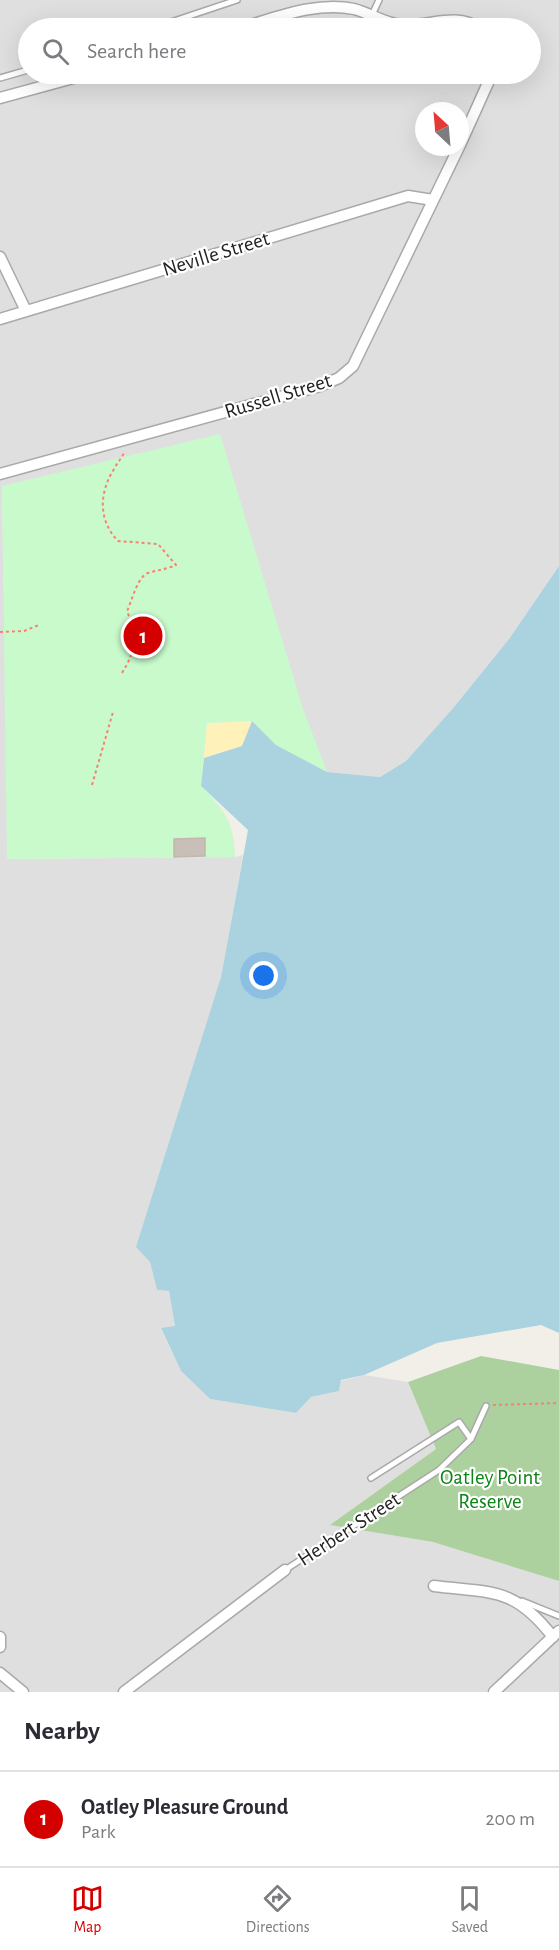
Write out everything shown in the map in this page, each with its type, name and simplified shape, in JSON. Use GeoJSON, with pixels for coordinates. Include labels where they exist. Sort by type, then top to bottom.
{"type":"FeatureCollection","features":[{"type":"Feature","properties":{"kind":"street"},"geometry":{"type":"LineString","coordinates":[[275,18],[319,7],[351,9],[380,18]]}},
{"type":"Feature","properties":{"kind":"street"},"geometry":{"type":"LineString","coordinates":[[0,98],[51,84]]}},
{"type":"Feature","properties":{"kind":"street","name":"Russell Street"},"geometry":{"type":"LineString","coordinates":[[469,124],[487,84]]}},
{"type":"Feature","properties":{"kind":"street","name":"Russell Street"},"geometry":{"type":"LineString","coordinates":[[0,474],[320,386],[339,378],[352,366],[454,156]]}},
{"type":"Feature","properties":{"kind":"street","name":"Neville Street"},"geometry":{"type":"LineString","coordinates":[[0,319],[408,196],[433,200]]}},
{"type":"Feature","properties":{"kind":"street"},"geometry":{"type":"LineString","coordinates":[[0,257],[26,311]]}},
{"type":"Feature","properties":{"kind":"street","name":"Herbert Street"},"geometry":{"type":"LineString","coordinates":[[124,1692],[285,1570]]}},
{"type":"Feature","properties":{"kind":"street"},"geometry":{"type":"LineString","coordinates":[[434,1586],[490,1592],[515,1598],[556,1634],[494,1692]]}},
{"type":"Feature","properties":{"kind":"street"},"geometry":{"type":"LineString","coordinates":[[0,1637],[0,1647]]}},
{"type":"Feature","properties":{"kind":"street"},"geometry":{"type":"LineString","coordinates":[[0,1673],[22,1692]]}},
{"type":"Feature","properties":{"kind":"lane"},"geometry":{"type":"LineString","coordinates":[[183,18],[237,0]]}},
{"type":"Feature","properties":{"kind":"lane"},"geometry":{"type":"LineString","coordinates":[[339,0],[351,9]]}},
{"type":"Feature","properties":{"kind":"lane"},"geometry":{"type":"LineString","coordinates":[[372,15],[379,0]]}},
{"type":"Feature","properties":{"kind":"lane"},"geometry":{"type":"LineString","coordinates":[[0,78],[18,73]]}},
{"type":"Feature","properties":{"kind":"lane"},"geometry":{"type":"LineString","coordinates":[[471,1439],[486,1406]]}},
{"type":"Feature","properties":{"kind":"lane","name":"Herbert Street"},"geometry":{"type":"LineString","coordinates":[[285,1570],[439,1470],[471,1439],[459,1422],[370,1478]]}},
{"type":"Feature","properties":{"kind":"lane"},"geometry":{"type":"LineString","coordinates":[[515,1598],[559,1616]]}},
{"type":"Feature","properties":{"kind":"path"},"geometry":{"type":"LineString","coordinates":[[122,674],[130,661],[135,642],[135,632],[127,611],[139,580],[146,574],[163,571],[176,565],[158,544],[118,541],[108,530],[103,519],[102,501],[108,481],[130,439]]}},
{"type":"Feature","properties":{"kind":"path"},"geometry":{"type":"LineString","coordinates":[[0,632],[24,631],[39,625]]}},
{"type":"Feature","properties":{"kind":"path"},"geometry":{"type":"LineString","coordinates":[[92,785],[114,712]]}},
{"type":"Feature","properties":{"kind":"path"},"geometry":{"type":"LineString","coordinates":[[486,1406],[559,1403]]}},
{"type":"Feature","properties":{"kind":"shaded area"},"geometry":{"type":"Polygon","coordinates":[[[0,0],[559,0],[559,566],[509,639],[454,707],[406,761],[380,777],[327,772],[2,487],[8,859],[235,857],[243,855],[221,977],[150,1262],[157,1290],[169,1291],[175,1327],[161,1329],[181,1371],[210,1399],[296,1413],[311,1397],[339,1391],[341,1381],[364,1375],[408,1382],[436,1449],[331,1525],[433,1542],[559,1579],[559,1692],[0,1692],[0,0]]]}},
{"type":"Feature","properties":{"kind":"green space"},"geometry":{"type":"Polygon","coordinates":[[[220,434],[303,709],[327,772],[276,745],[252,721],[207,723],[201,786],[227,817],[233,834],[235,857],[7,859],[2,486],[220,434]]]}},
{"type":"Feature","properties":{"kind":"green space","name":"Oatley Point Reserve"},"geometry":{"type":"Polygon","coordinates":[[[481,1356],[559,1370],[559,1581],[433,1542],[330,1525],[436,1449],[408,1382],[481,1356]]]}},
{"type":"Feature","properties":{"kind":"sand"},"geometry":{"type":"Polygon","coordinates":[[[252,721],[242,746],[204,758],[207,723],[252,721]]]}},
{"type":"Feature","properties":{"kind":"water"},"geometry":{"type":"Polygon","coordinates":[[[559,566],[559,1333],[541,1325],[437,1343],[364,1375],[341,1380],[339,1391],[311,1397],[296,1413],[210,1399],[181,1371],[161,1328],[175,1326],[169,1291],[157,1290],[150,1262],[136,1247],[221,977],[248,830],[201,786],[204,758],[242,746],[252,721],[276,745],[327,772],[380,777],[406,761],[454,707],[509,639],[559,566]]]}},
{"type":"Feature","properties":{"kind":"building"},"geometry":{"type":"Polygon","coordinates":[[[205,838],[205,856],[174,857],[174,839],[205,838]]]}},
{"type":"Feature","properties":{"kind":"place","name":"Oatley Pleasure Ground"},"geometry":{"type":"Point","coordinates":[143,636]}}]}
